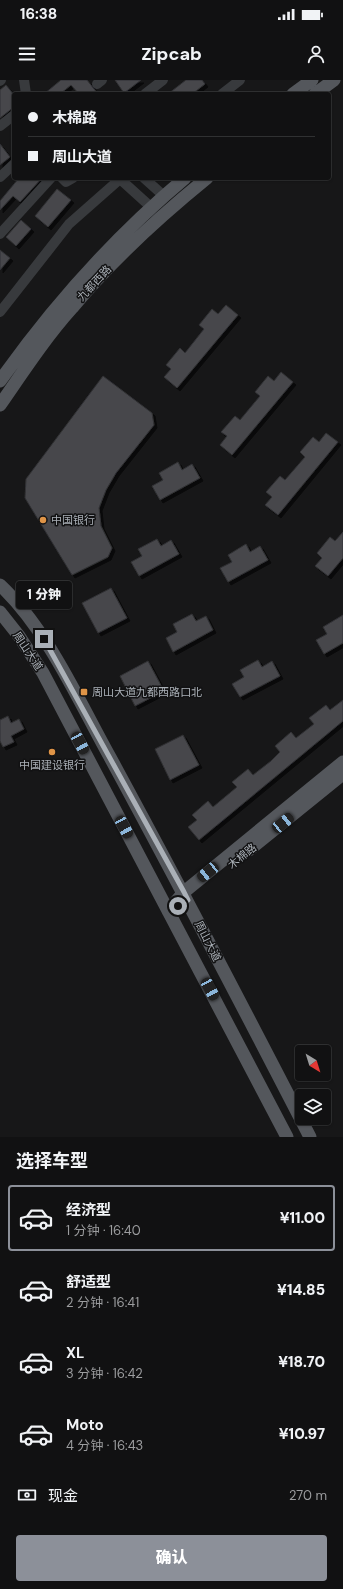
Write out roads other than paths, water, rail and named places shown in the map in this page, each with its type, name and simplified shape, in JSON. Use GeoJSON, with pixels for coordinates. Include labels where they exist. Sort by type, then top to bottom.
{"type":"FeatureCollection","features":[{"type":"Feature","properties":{"kind":"main road"},"geometry":{"type":"LineString","coordinates":[[296,92],[312,80]]}},
{"type":"Feature","properties":{"kind":"main road"},"geometry":{"type":"LineString","coordinates":[[318,92],[334,80]]}},
{"type":"Feature","properties":{"kind":"main road","name":"九都西路"},"geometry":{"type":"LineString","coordinates":[[0,381],[21,351],[62,300],[101,256],[183,180]]}},
{"type":"Feature","properties":{"kind":"main road","name":"九都西路"},"geometry":{"type":"LineString","coordinates":[[0,405],[32,359],[71,308],[110,266],[205,180]]}},
{"type":"Feature","properties":{"kind":"main road","name":"周山大道"},"geometry":{"type":"LineString","coordinates":[[0,586],[20,606],[49,647],[186,896],[310,1137]]}},
{"type":"Feature","properties":{"kind":"main road","name":"周山大道"},"geometry":{"type":"LineString","coordinates":[[0,612],[19,636],[43,673],[288,1137]]}},
{"type":"Feature","properties":{"kind":"main road","name":"木棉路"},"geometry":{"type":"LineString","coordinates":[[168,911],[343,762]]}},
{"type":"Feature","properties":{"kind":"main road","name":"木棉路"},"geometry":{"type":"LineString","coordinates":[[186,896],[343,774]]}},
{"type":"Feature","properties":{"kind":"lane"},"geometry":{"type":"LineString","coordinates":[[24,80],[26,92]]}},
{"type":"Feature","properties":{"kind":"lane"},"geometry":{"type":"LineString","coordinates":[[148,92],[163,80]]}},
{"type":"Feature","properties":{"kind":"lane"},"geometry":{"type":"LineString","coordinates":[[225,92],[240,80]]}},
{"type":"Feature","properties":{"kind":"lane"},"geometry":{"type":"LineString","coordinates":[[0,126],[12,117]]}},
{"type":"Feature","properties":{"kind":"lane"},"geometry":{"type":"LineString","coordinates":[[0,176],[12,166]]}},
{"type":"Feature","properties":{"kind":"lane"},"geometry":{"type":"LineString","coordinates":[[0,234],[49,180]]}},
{"type":"Feature","properties":{"kind":"lane"},"geometry":{"type":"LineString","coordinates":[[121,180],[152,208]]}},
{"type":"Feature","properties":{"kind":"lane"},"geometry":{"type":"LineString","coordinates":[[146,180],[164,196]]}},
{"type":"Feature","properties":{"kind":"lane"},"geometry":{"type":"LineString","coordinates":[[0,312],[69,224],[110,181]]}},
{"type":"Feature","properties":{"kind":"place","name":"中国银行"},"geometry":{"type":"Point","coordinates":[43,520]}},
{"type":"Feature","properties":{"kind":"place","name":"周山大道九都西路口北"},"geometry":{"type":"Point","coordinates":[84,692]}},
{"type":"Feature","properties":{"kind":"place","name":"中国建设银行"},"geometry":{"type":"Point","coordinates":[52,752]}}]}
